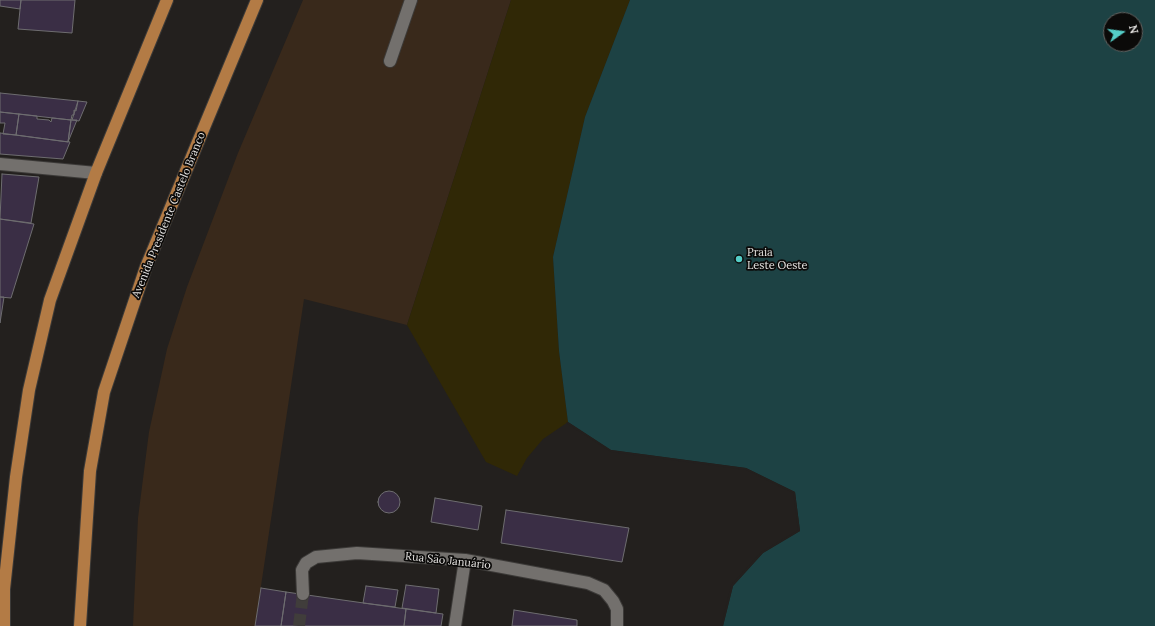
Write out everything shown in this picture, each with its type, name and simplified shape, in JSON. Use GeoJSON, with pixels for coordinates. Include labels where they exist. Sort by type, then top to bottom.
{"type":"FeatureCollection","features":[{"type":"Feature","properties":{"kind":"main road"},"geometry":{"type":"LineString","coordinates":[[4,626],[4,589],[16,477],[29,390],[50,300],[96,173],[167,0]]}},
{"type":"Feature","properties":{"kind":"main road","name":"Avenida Presidente Castelo Branco"},"geometry":{"type":"LineString","coordinates":[[80,626],[90,471],[104,392],[146,267],[257,0]]}},
{"type":"Feature","properties":{"kind":"street"},"geometry":{"type":"LineString","coordinates":[[390,61],[411,0]]}},
{"type":"Feature","properties":{"kind":"street"},"geometry":{"type":"LineString","coordinates":[[0,164],[96,173]]}},
{"type":"Feature","properties":{"kind":"street","name":"Rua São Januário"},"geometry":{"type":"LineString","coordinates":[[303,594],[302,570],[306,563],[316,557],[357,553],[465,560],[588,583],[604,590],[613,601],[616,610],[617,626]]}},
{"type":"Feature","properties":{"kind":"street"},"geometry":{"type":"LineString","coordinates":[[455,626],[465,560]]}},
{"type":"Feature","properties":{"kind":"shaded area"},"geometry":{"type":"Polygon","coordinates":[[[303,0],[511,0],[407,325],[304,299],[255,626],[133,626],[138,518],[149,432],[167,349],[187,287],[238,153],[303,0]]]}},
{"type":"Feature","properties":{"kind":"sand"},"geometry":{"type":"Polygon","coordinates":[[[511,0],[630,0],[585,117],[553,257],[559,351],[568,422],[543,439],[527,458],[517,476],[486,462],[407,325],[511,0]]]}},
{"type":"Feature","properties":{"kind":"water"},"geometry":{"type":"Polygon","coordinates":[[[630,0],[1155,0],[1155,626],[723,626],[733,586],[763,553],[800,531],[795,492],[746,468],[611,450],[568,422],[559,351],[553,257],[585,117],[630,0]]]}},
{"type":"Feature","properties":{"kind":"pier"},"geometry":{"type":"Polygon","coordinates":[[[568,422],[611,450],[746,468],[795,492],[800,531],[763,553],[733,586],[723,626],[721,626],[731,585],[761,552],[798,530],[793,493],[746,470],[611,452],[566,423],[568,422]]]}},
{"type":"Feature","properties":{"kind":"building"},"geometry":{"type":"Polygon","coordinates":[[[0,0],[21,0],[20,9],[0,6],[0,0]]]}},
{"type":"Feature","properties":{"kind":"building"},"geometry":{"type":"Polygon","coordinates":[[[21,0],[75,0],[72,33],[18,29],[21,0]]]}},
{"type":"Feature","properties":{"kind":"building"},"geometry":{"type":"Polygon","coordinates":[[[0,93],[78,101],[76,111],[74,110],[74,115],[72,115],[71,120],[0,112],[0,93]]]}},
{"type":"Feature","properties":{"kind":"building"},"geometry":{"type":"Polygon","coordinates":[[[78,101],[87,102],[79,121],[72,120],[78,101]]]}},
{"type":"Feature","properties":{"kind":"building"},"geometry":{"type":"Polygon","coordinates":[[[0,112],[19,114],[16,135],[3,134],[5,123],[0,123],[0,112]]]}},
{"type":"Feature","properties":{"kind":"building"},"geometry":{"type":"Polygon","coordinates":[[[19,114],[37,116],[37,119],[49,120],[51,122],[52,118],[71,120],[68,142],[16,135],[19,114]]]}},
{"type":"Feature","properties":{"kind":"building"},"geometry":{"type":"Polygon","coordinates":[[[71,120],[77,120],[68,142],[71,120]]]}},
{"type":"Feature","properties":{"kind":"building"},"geometry":{"type":"Polygon","coordinates":[[[0,133],[70,142],[63,159],[0,154],[0,133]]]}},
{"type":"Feature","properties":{"kind":"building"},"geometry":{"type":"Polygon","coordinates":[[[2,174],[39,177],[31,223],[0,219],[2,174]]]}},
{"type":"Feature","properties":{"kind":"building"},"geometry":{"type":"Polygon","coordinates":[[[0,219],[34,224],[11,298],[0,297],[0,219]]]}},
{"type":"Feature","properties":{"kind":"building"},"geometry":{"type":"Polygon","coordinates":[[[0,297],[4,297],[0,323],[0,297]]]}},
{"type":"Feature","properties":{"kind":"building"},"geometry":{"type":"Polygon","coordinates":[[[389,491],[397,494],[400,502],[397,510],[389,513],[381,510],[378,502],[381,494],[389,491]]]}},
{"type":"Feature","properties":{"kind":"building"},"geometry":{"type":"Polygon","coordinates":[[[435,498],[482,506],[478,530],[431,522],[435,498]]]}},
{"type":"Feature","properties":{"kind":"building"},"geometry":{"type":"Polygon","coordinates":[[[506,510],[629,528],[622,562],[501,543],[506,510]]]}},
{"type":"Feature","properties":{"kind":"building"},"geometry":{"type":"Polygon","coordinates":[[[406,585],[439,589],[436,613],[402,608],[406,585]]]}},
{"type":"Feature","properties":{"kind":"building"},"geometry":{"type":"Polygon","coordinates":[[[366,586],[398,590],[395,607],[363,603],[366,586]]]}},
{"type":"Feature","properties":{"kind":"building"},"geometry":{"type":"Polygon","coordinates":[[[261,588],[286,592],[281,626],[255,626],[261,588]]]}},
{"type":"Feature","properties":{"kind":"building"},"geometry":{"type":"Polygon","coordinates":[[[286,592],[406,609],[404,626],[281,626],[286,592]]]}},
{"type":"Feature","properties":{"kind":"building"},"geometry":{"type":"Polygon","coordinates":[[[406,609],[443,614],[441,626],[404,626],[406,609]]]}},
{"type":"Feature","properties":{"kind":"building"},"geometry":{"type":"Polygon","coordinates":[[[514,610],[577,620],[577,626],[512,626],[514,610]]]}},
{"type":"Feature","properties":{"kind":"tunnel"},"geometry":{"type":"LineString","coordinates":[[299,626],[303,594]]}},
{"type":"Feature","properties":{"kind":"place","name":"Praia Leste Oeste"},"geometry":{"type":"Point","coordinates":[739,259]}}]}
